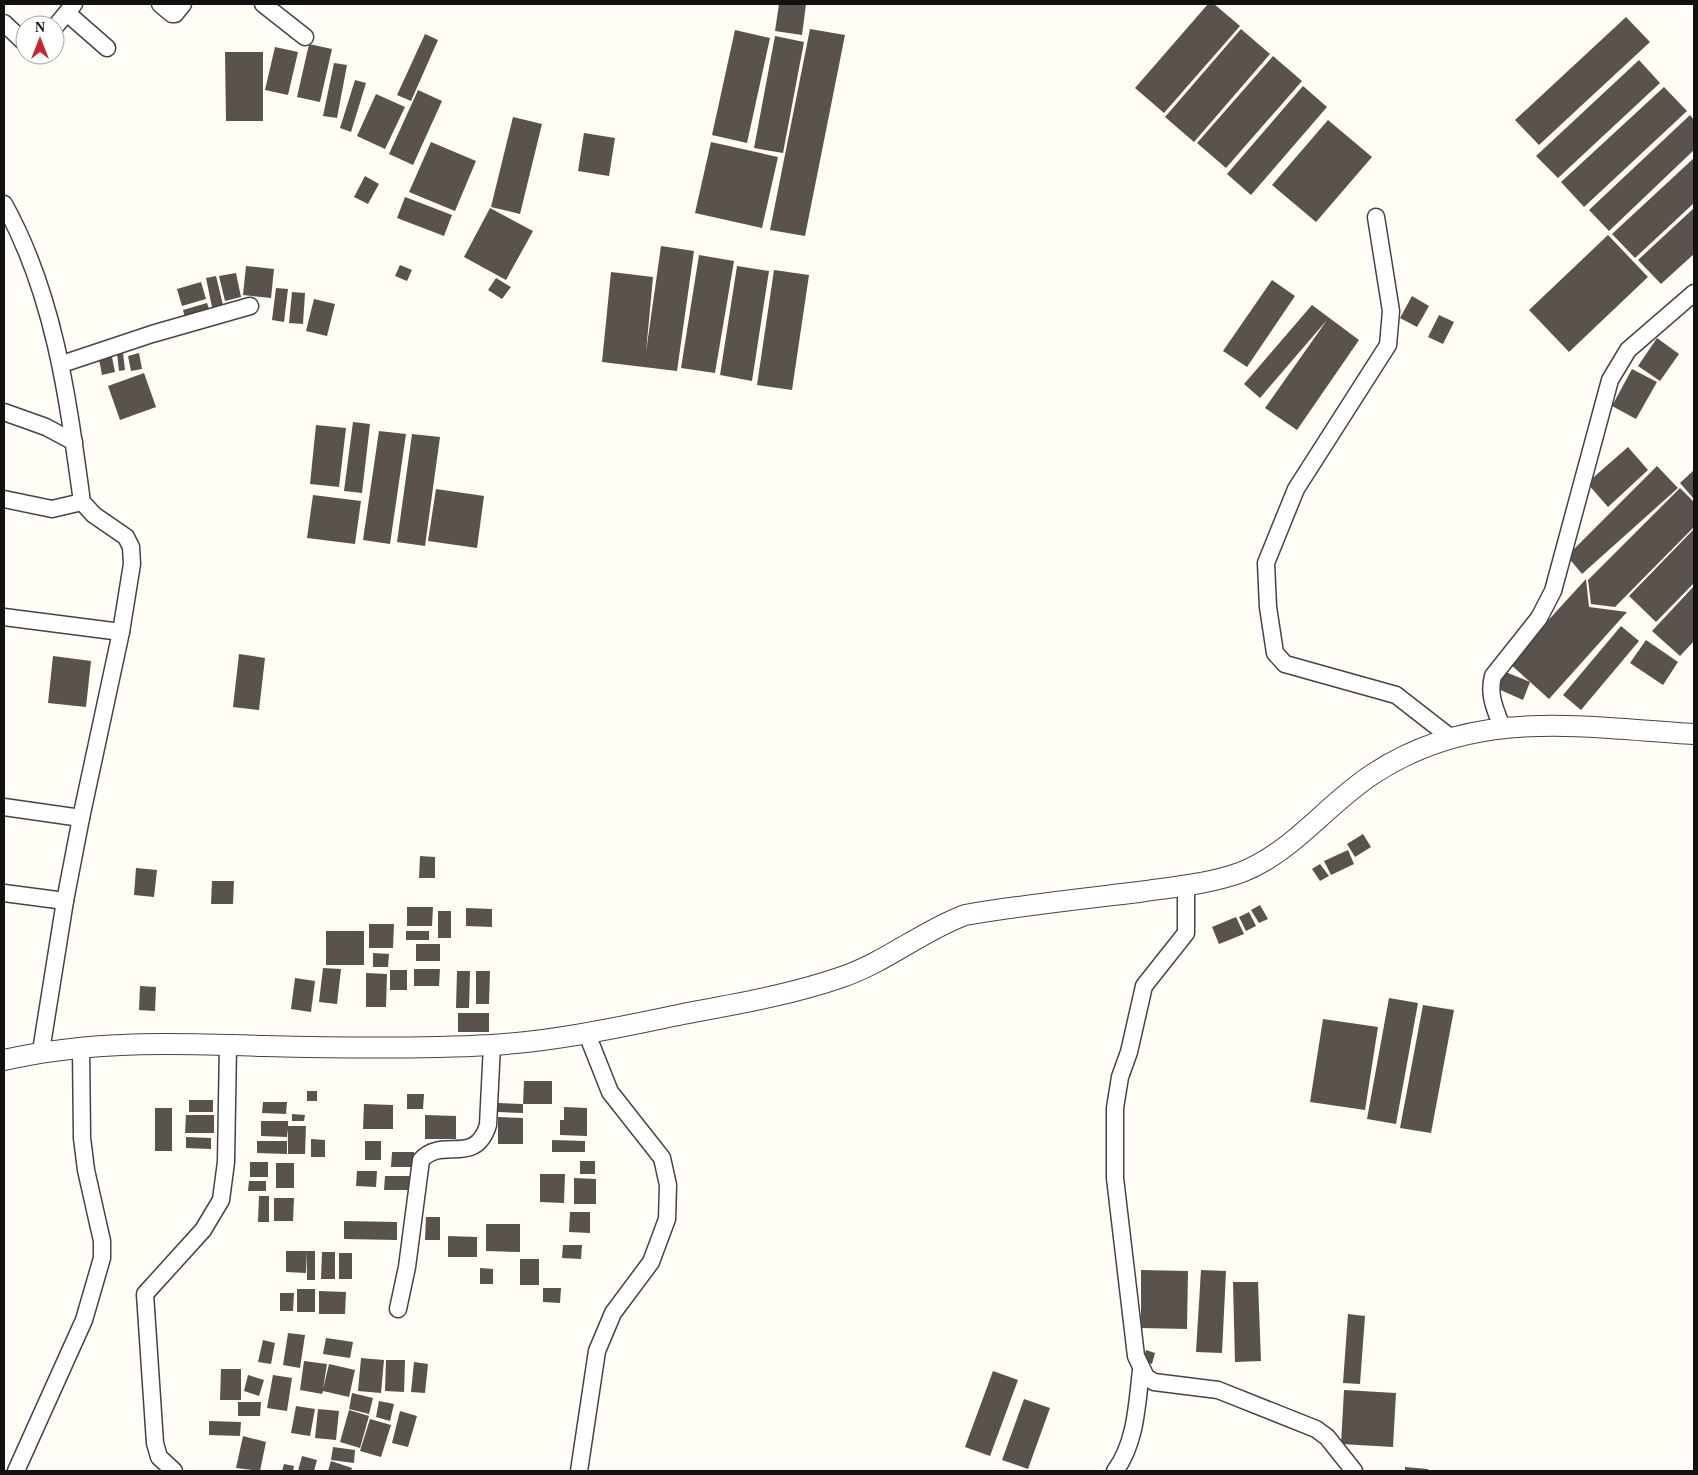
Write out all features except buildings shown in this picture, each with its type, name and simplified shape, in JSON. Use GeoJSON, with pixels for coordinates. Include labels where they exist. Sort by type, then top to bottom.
{"type":"FeatureCollection","features":[{"type":"Feature","properties":{"kind":"street"},"geometry":{"type":"LineString","coordinates":[[160,4],[172,14],[175,14],[183,4]]}},
{"type":"Feature","properties":{"kind":"street"},"geometry":{"type":"LineString","coordinates":[[263,4],[305,37]]}},
{"type":"Feature","properties":{"kind":"street"},"geometry":{"type":"LineString","coordinates":[[70,8],[107,48]]}},
{"type":"Feature","properties":{"kind":"street"},"geometry":{"type":"LineString","coordinates":[[4,23],[15,34]]}},
{"type":"Feature","properties":{"kind":"street"},"geometry":{"type":"LineString","coordinates":[[4,204],[35,274],[48,310],[62,364],[82,502],[94,515],[126,537],[131,547],[132,564],[121,632],[65,901],[41,1051]]}},
{"type":"Feature","properties":{"kind":"street"},"geometry":{"type":"LineString","coordinates":[[1376,217],[1391,311],[1388,345],[1296,489],[1266,563],[1268,607],[1276,653],[1285,664],[1396,696],[1450,737]]}},
{"type":"Feature","properties":{"kind":"street"},"geometry":{"type":"LineString","coordinates":[[1502,726],[1492,701],[1490,687],[1493,676],[1539,618],[1553,591],[1610,380],[1628,350],[1694,293]]}},
{"type":"Feature","properties":{"kind":"street"},"geometry":{"type":"LineString","coordinates":[[62,364],[152,334],[250,306]]}},
{"type":"Feature","properties":{"kind":"street"},"geometry":{"type":"LineString","coordinates":[[4,412],[46,427],[74,442]]}},
{"type":"Feature","properties":{"kind":"street"},"geometry":{"type":"LineString","coordinates":[[4,499],[52,509],[82,502]]}},
{"type":"Feature","properties":{"kind":"street"},"geometry":{"type":"LineString","coordinates":[[4,617],[121,632]]}},
{"type":"Feature","properties":{"kind":"street"},"geometry":{"type":"LineString","coordinates":[[4,1060],[41,1051],[82,1054],[126,1044],[352,1048],[492,1045],[538,1042],[587,1034],[770,996],[843,977],[932,928],[966,915],[1186,886],[1229,876],[1254,866],[1297,836],[1372,774],[1418,749],[1450,737],[1502,726],[1570,726],[1694,734]]}},
{"type":"Feature","properties":{"kind":"street"},"geometry":{"type":"LineString","coordinates":[[4,806],[81,818]]}},
{"type":"Feature","properties":{"kind":"street"},"geometry":{"type":"LineString","coordinates":[[1186,886],[1186,933],[1144,986],[1139,998],[1129,1052],[1120,1077],[1115,1108],[1114,1178],[1136,1356],[1146,1377],[1154,1382],[1218,1390],[1303,1422],[1327,1437],[1354,1471]]}},
{"type":"Feature","properties":{"kind":"street"},"geometry":{"type":"LineString","coordinates":[[4,894],[65,901]]}},
{"type":"Feature","properties":{"kind":"street"},"geometry":{"type":"LineString","coordinates":[[579,1471],[597,1351],[613,1313],[651,1262],[667,1219],[668,1185],[662,1158],[610,1092],[587,1034]]}},
{"type":"Feature","properties":{"kind":"street"},"geometry":{"type":"LineString","coordinates":[[174,1471],[159,1457],[155,1443],[145,1294],[203,1230],[221,1200],[226,1162],[228,1045]]}},
{"type":"Feature","properties":{"kind":"street"},"geometry":{"type":"LineString","coordinates":[[398,1309],[407,1267],[420,1160],[425,1155],[437,1150],[467,1149],[477,1144],[484,1137],[488,1125],[492,1045]]}},
{"type":"Feature","properties":{"kind":"street"},"geometry":{"type":"LineString","coordinates":[[16,1471],[84,1320],[102,1258],[102,1241],[86,1170],[82,1138],[82,1054]]}},
{"type":"Feature","properties":{"kind":"street"},"geometry":{"type":"LineString","coordinates":[[1115,1471],[1123,1459],[1136,1417],[1142,1370]]}}]}
